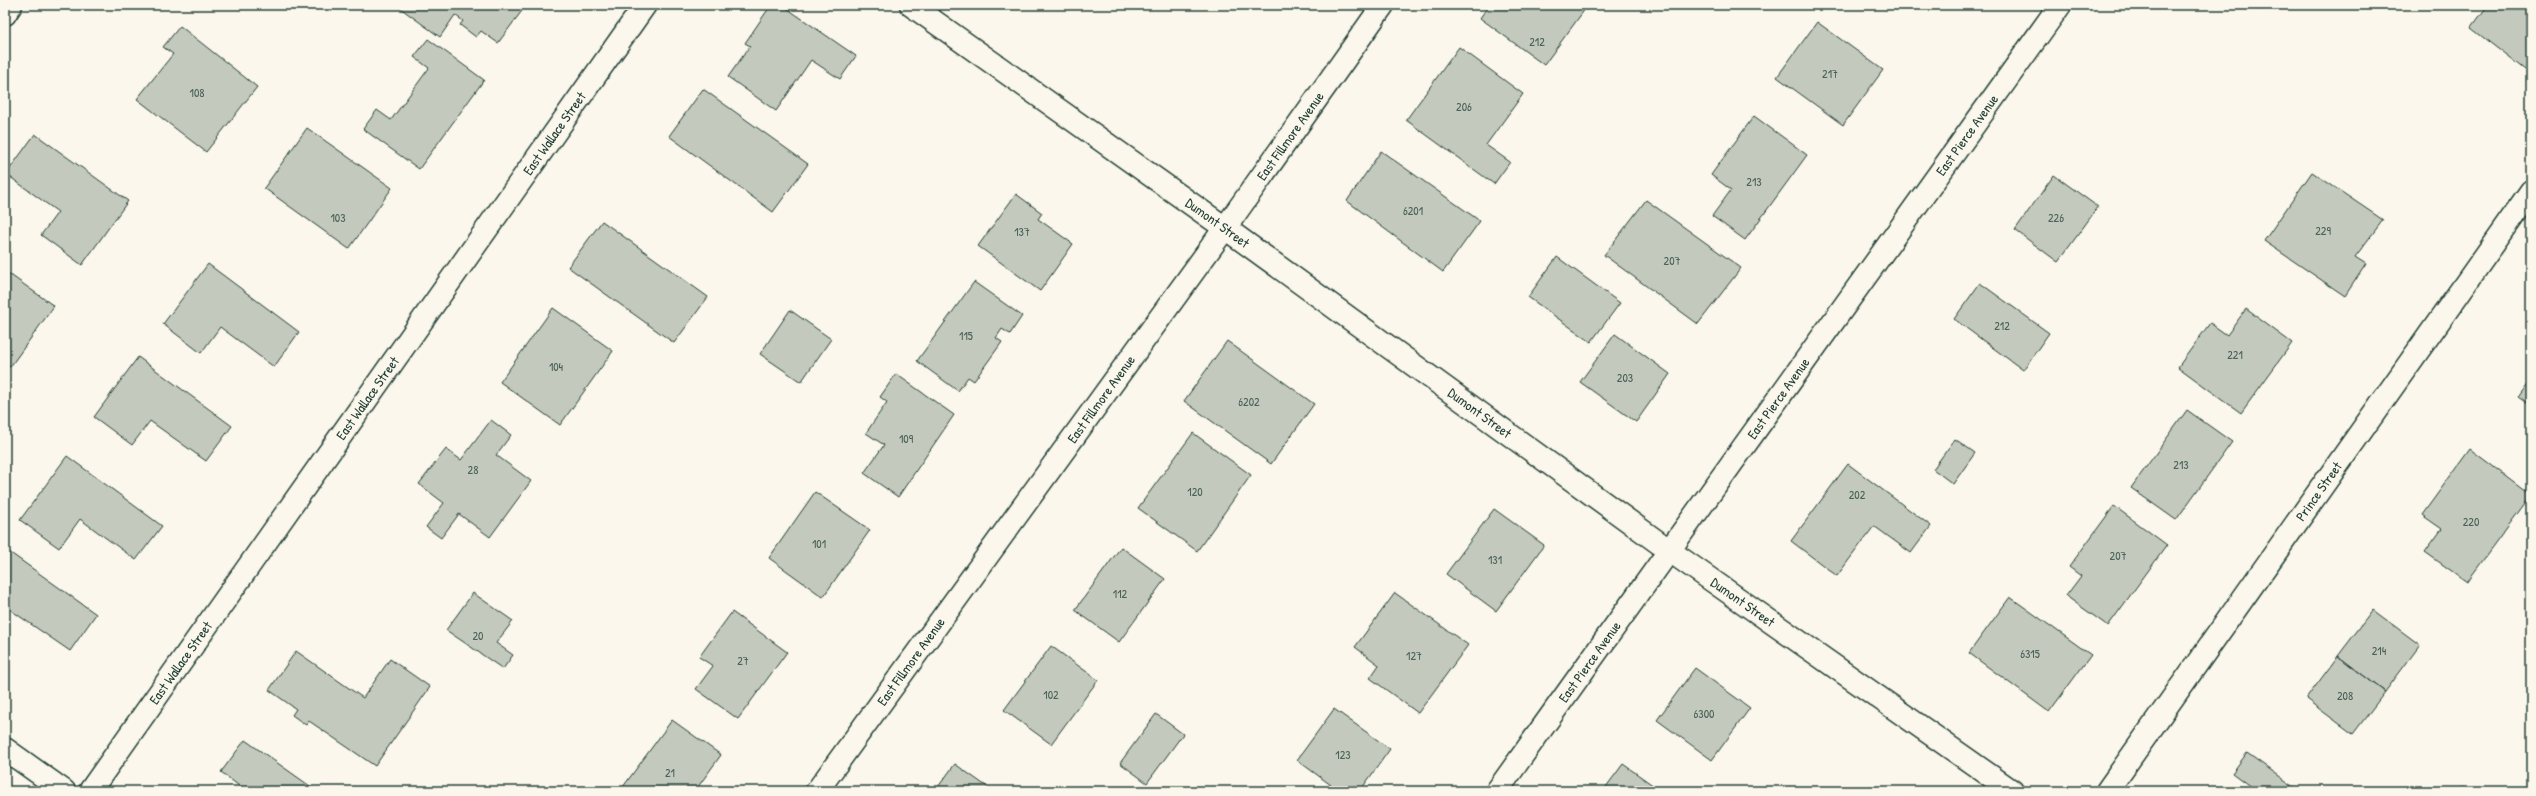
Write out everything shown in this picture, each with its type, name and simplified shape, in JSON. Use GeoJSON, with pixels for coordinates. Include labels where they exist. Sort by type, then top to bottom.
{"type":"FeatureCollection","features":[{"type":"Feature","properties":{"kind":"street"},"geometry":{"type":"LineString","coordinates":[[5,14],[11,5]]}},
{"type":"Feature","properties":{"kind":"street","name":"East Wallace Street"},"geometry":{"type":"LineString","coordinates":[[90,791],[645,5]]}},
{"type":"Feature","properties":{"kind":"street","name":"Dumont Street"},"geometry":{"type":"LineString","coordinates":[[911,5],[1225,228],[1670,551],[2012,791]]}},
{"type":"Feature","properties":{"kind":"street","name":"East Fillmore Avenue"},"geometry":{"type":"LineString","coordinates":[[817,791],[1225,228],[1383,5]]}},
{"type":"Feature","properties":{"kind":"street","name":"East Pierce Avenue"},"geometry":{"type":"LineString","coordinates":[[1497,791],[2060,5]]}},
{"type":"Feature","properties":{"kind":"street","name":"Prince Street"},"geometry":{"type":"LineString","coordinates":[[2107,791],[2531,191]]}},
{"type":"Feature","properties":{"kind":"street"},"geometry":{"type":"LineString","coordinates":[[5,748],[64,791]]}},
{"type":"Feature","properties":{"kind":"building"},"geometry":{"type":"Polygon","coordinates":[[[396,5],[521,5],[524,8],[498,43],[481,31],[476,37],[460,25],[463,21],[455,15],[440,37],[396,5]]]}},
{"type":"Feature","properties":{"kind":"building"},"geometry":{"type":"Polygon","coordinates":[[[771,5],[782,5],[856,56],[840,79],[811,60],[776,111],[728,77],[750,46],[745,43],[771,5]]]}},
{"type":"Feature","properties":{"kind":"building"},"geometry":{"type":"Polygon","coordinates":[[[1489,5],[1588,5],[1544,65],[1480,18],[1489,5]]]}},
{"type":"Feature","properties":{"kind":"building"},"geometry":{"type":"Polygon","coordinates":[[[2488,5],[2531,5],[2529,73],[2471,28],[2488,5]]]}},
{"type":"Feature","properties":{"kind":"building"},"geometry":{"type":"Polygon","coordinates":[[[1817,22],[1883,70],[1843,125],[1777,77],[1817,22]]]}},
{"type":"Feature","properties":{"kind":"building"},"geometry":{"type":"Polygon","coordinates":[[[180,26],[257,87],[206,152],[137,99],[173,54],[163,47],[180,26]]]}},
{"type":"Feature","properties":{"kind":"building"},"geometry":{"type":"Polygon","coordinates":[[[428,39],[484,80],[419,169],[363,129],[377,110],[391,120],[429,68],[414,57],[428,39]]]}},
{"type":"Feature","properties":{"kind":"building"},"geometry":{"type":"Polygon","coordinates":[[[1459,47],[1523,94],[1486,145],[1510,162],[1494,184],[1406,120],[1459,47]]]}},
{"type":"Feature","properties":{"kind":"building"},"geometry":{"type":"Polygon","coordinates":[[[703,89],[808,164],[773,212],[669,136],[703,89]]]}},
{"type":"Feature","properties":{"kind":"building"},"geometry":{"type":"Polygon","coordinates":[[[1754,116],[1807,155],[1745,240],[1712,216],[1731,190],[1711,175],[1754,116]]]}},
{"type":"Feature","properties":{"kind":"building"},"geometry":{"type":"Polygon","coordinates":[[[307,128],[392,188],[349,249],[264,188],[307,128]]]}},
{"type":"Feature","properties":{"kind":"building"},"geometry":{"type":"Polygon","coordinates":[[[35,134],[128,201],[82,265],[41,235],[58,212],[6,174],[35,134]]]}},
{"type":"Feature","properties":{"kind":"building"},"geometry":{"type":"Polygon","coordinates":[[[1381,151],[1480,221],[1443,272],[1347,201],[1381,151]]]}},
{"type":"Feature","properties":{"kind":"building"},"geometry":{"type":"Polygon","coordinates":[[[2312,172],[2383,220],[2355,257],[2366,264],[2345,296],[2264,241],[2312,172]]]}},
{"type":"Feature","properties":{"kind":"building"},"geometry":{"type":"Polygon","coordinates":[[[2054,175],[2098,207],[2058,262],[2015,230],[2054,175]]]}},
{"type":"Feature","properties":{"kind":"building"},"geometry":{"type":"Polygon","coordinates":[[[1016,194],[1042,213],[1038,219],[1073,244],[1040,291],[978,246],[1016,194]]]}},
{"type":"Feature","properties":{"kind":"building"},"geometry":{"type":"Polygon","coordinates":[[[1646,200],[1741,268],[1698,324],[1604,255],[1646,200]]]}},
{"type":"Feature","properties":{"kind":"building"},"geometry":{"type":"Polygon","coordinates":[[[602,221],[708,297],[674,343],[568,267],[602,221]]]}},
{"type":"Feature","properties":{"kind":"building"},"geometry":{"type":"Polygon","coordinates":[[[1557,257],[1620,303],[1591,342],[1528,297],[1557,257]]]}},
{"type":"Feature","properties":{"kind":"building"},"geometry":{"type":"Polygon","coordinates":[[[208,264],[299,332],[274,367],[220,327],[201,353],[163,324],[208,264]]]}},
{"type":"Feature","properties":{"kind":"building"},"geometry":{"type":"Polygon","coordinates":[[[5,271],[54,306],[10,367],[5,364],[5,271]]]}},
{"type":"Feature","properties":{"kind":"building"},"geometry":{"type":"Polygon","coordinates":[[[974,282],[1022,316],[1010,334],[1002,329],[996,338],[1002,342],[974,381],[968,377],[958,391],[917,361],[974,282]]]}},
{"type":"Feature","properties":{"kind":"building"},"geometry":{"type":"Polygon","coordinates":[[[1980,283],[2049,333],[2023,370],[1954,319],[1980,283]]]}},
{"type":"Feature","properties":{"kind":"building"},"geometry":{"type":"Polygon","coordinates":[[[553,308],[613,351],[560,425],[500,382],[553,308]]]}},
{"type":"Feature","properties":{"kind":"building"},"geometry":{"type":"Polygon","coordinates":[[[2246,309],[2292,343],[2241,413],[2178,367],[2210,323],[2227,335],[2246,309]]]}},
{"type":"Feature","properties":{"kind":"building"},"geometry":{"type":"Polygon","coordinates":[[[790,310],[831,339],[801,382],[760,354],[790,310]]]}},
{"type":"Feature","properties":{"kind":"building"},"geometry":{"type":"Polygon","coordinates":[[[1615,334],[1670,374],[1636,422],[1580,382],[1615,334]]]}},
{"type":"Feature","properties":{"kind":"building"},"geometry":{"type":"Polygon","coordinates":[[[1227,341],[1314,404],[1271,464],[1184,401],[1227,341]]]}},
{"type":"Feature","properties":{"kind":"building"},"geometry":{"type":"Polygon","coordinates":[[[138,357],[232,426],[206,461],[150,421],[132,445],[94,417],[138,357]]]}},
{"type":"Feature","properties":{"kind":"building"},"geometry":{"type":"Polygon","coordinates":[[[896,374],[954,415],[898,497],[864,473],[884,445],[866,433],[887,402],[880,397],[896,374]]]}},
{"type":"Feature","properties":{"kind":"building"},"geometry":{"type":"Polygon","coordinates":[[[2531,379],[2531,406],[2518,397],[2531,379]]]}},
{"type":"Feature","properties":{"kind":"building"},"geometry":{"type":"Polygon","coordinates":[[[2187,410],[2232,442],[2176,520],[2131,488],[2187,410]]]}},
{"type":"Feature","properties":{"kind":"building"},"geometry":{"type":"Polygon","coordinates":[[[491,420],[511,435],[496,455],[531,481],[490,537],[459,514],[441,538],[426,527],[444,503],[419,484],[446,449],[461,460],[491,420]]]}},
{"type":"Feature","properties":{"kind":"building"},"geometry":{"type":"Polygon","coordinates":[[[1193,433],[1251,475],[1197,551],[1138,508],[1193,433]]]}},
{"type":"Feature","properties":{"kind":"building"},"geometry":{"type":"Polygon","coordinates":[[[1955,439],[1975,453],[1953,484],[1933,469],[1955,439]]]}},
{"type":"Feature","properties":{"kind":"building"},"geometry":{"type":"Polygon","coordinates":[[[2470,449],[2531,495],[2467,582],[2425,552],[2442,529],[2422,515],[2470,449]]]}},
{"type":"Feature","properties":{"kind":"building"},"geometry":{"type":"Polygon","coordinates":[[[67,456],[162,526],[136,560],[80,519],[59,548],[20,520],[67,456]]]}},
{"type":"Feature","properties":{"kind":"building"},"geometry":{"type":"Polygon","coordinates":[[[1848,464],[1931,526],[1911,553],[1874,526],[1837,576],[1791,541],[1848,464]]]}},
{"type":"Feature","properties":{"kind":"building"},"geometry":{"type":"Polygon","coordinates":[[[815,492],[870,530],[823,597],[769,558],[815,492]]]}},
{"type":"Feature","properties":{"kind":"building"},"geometry":{"type":"Polygon","coordinates":[[[2114,506],[2167,545],[2108,626],[2066,596],[2081,576],[2069,567],[2114,506]]]}},
{"type":"Feature","properties":{"kind":"building"},"geometry":{"type":"Polygon","coordinates":[[[1494,509],[1544,545],[1496,611],[1446,574],[1494,509]]]}},
{"type":"Feature","properties":{"kind":"building"},"geometry":{"type":"Polygon","coordinates":[[[1121,547],[1165,579],[1119,642],[1075,610],[1121,547]]]}},
{"type":"Feature","properties":{"kind":"building"},"geometry":{"type":"Polygon","coordinates":[[[5,549],[96,614],[70,651],[9,609],[5,615],[5,549]]]}},
{"type":"Feature","properties":{"kind":"building"},"geometry":{"type":"Polygon","coordinates":[[[473,593],[513,621],[496,643],[513,655],[503,669],[446,630],[473,593]]]}},
{"type":"Feature","properties":{"kind":"building"},"geometry":{"type":"Polygon","coordinates":[[[1395,593],[1468,645],[1418,713],[1370,678],[1379,665],[1355,647],[1395,593]]]}},
{"type":"Feature","properties":{"kind":"building"},"geometry":{"type":"Polygon","coordinates":[[[2010,597],[2091,655],[2049,712],[1969,653],[2010,597]]]}},
{"type":"Feature","properties":{"kind":"building"},"geometry":{"type":"Polygon","coordinates":[[[2373,610],[2420,645],[2385,692],[2338,656],[2373,610]]]}},
{"type":"Feature","properties":{"kind":"building"},"geometry":{"type":"Polygon","coordinates":[[[732,612],[787,652],[738,719],[696,689],[713,666],[699,657],[732,612]]]}},
{"type":"Feature","properties":{"kind":"building"},"geometry":{"type":"Polygon","coordinates":[[[1051,646],[1098,680],[1051,744],[1004,710],[1051,646]]]}},
{"type":"Feature","properties":{"kind":"building"},"geometry":{"type":"Polygon","coordinates":[[[296,651],[363,698],[390,659],[430,687],[375,766],[309,721],[306,725],[292,715],[296,709],[269,690],[296,651]]]}},
{"type":"Feature","properties":{"kind":"building"},"geometry":{"type":"Polygon","coordinates":[[[2338,656],[2385,692],[2353,734],[2306,699],[2338,656]]]}},
{"type":"Feature","properties":{"kind":"building"},"geometry":{"type":"Polygon","coordinates":[[[1695,668],[1750,708],[1712,760],[1657,720],[1695,668]]]}},
{"type":"Feature","properties":{"kind":"building"},"geometry":{"type":"Polygon","coordinates":[[[1334,709],[1390,749],[1360,791],[1339,791],[1297,760],[1334,709]]]}},
{"type":"Feature","properties":{"kind":"building"},"geometry":{"type":"Polygon","coordinates":[[[1156,714],[1183,734],[1147,783],[1120,763],[1156,714]]]}},
{"type":"Feature","properties":{"kind":"building"},"geometry":{"type":"Polygon","coordinates":[[[672,720],[721,755],[695,791],[620,791],[672,720]]]}},
{"type":"Feature","properties":{"kind":"building"},"geometry":{"type":"Polygon","coordinates":[[[245,740],[317,791],[242,791],[243,789],[221,772],[245,740]]]}},
{"type":"Feature","properties":{"kind":"building"},"geometry":{"type":"Polygon","coordinates":[[[2247,753],[2300,791],[2248,791],[2251,787],[2232,773],[2247,753]]]}},
{"type":"Feature","properties":{"kind":"building"},"geometry":{"type":"Polygon","coordinates":[[[955,764],[993,791],[935,791],[955,764]]]}},
{"type":"Feature","properties":{"kind":"building"},"geometry":{"type":"Polygon","coordinates":[[[1623,764],[1661,791],[1603,791],[1623,764]]]}},
{"type":"Feature","properties":{"kind":"building"},"geometry":{"type":"Polygon","coordinates":[[[2464,786],[2470,791],[2461,791],[2464,786]]]}}]}
